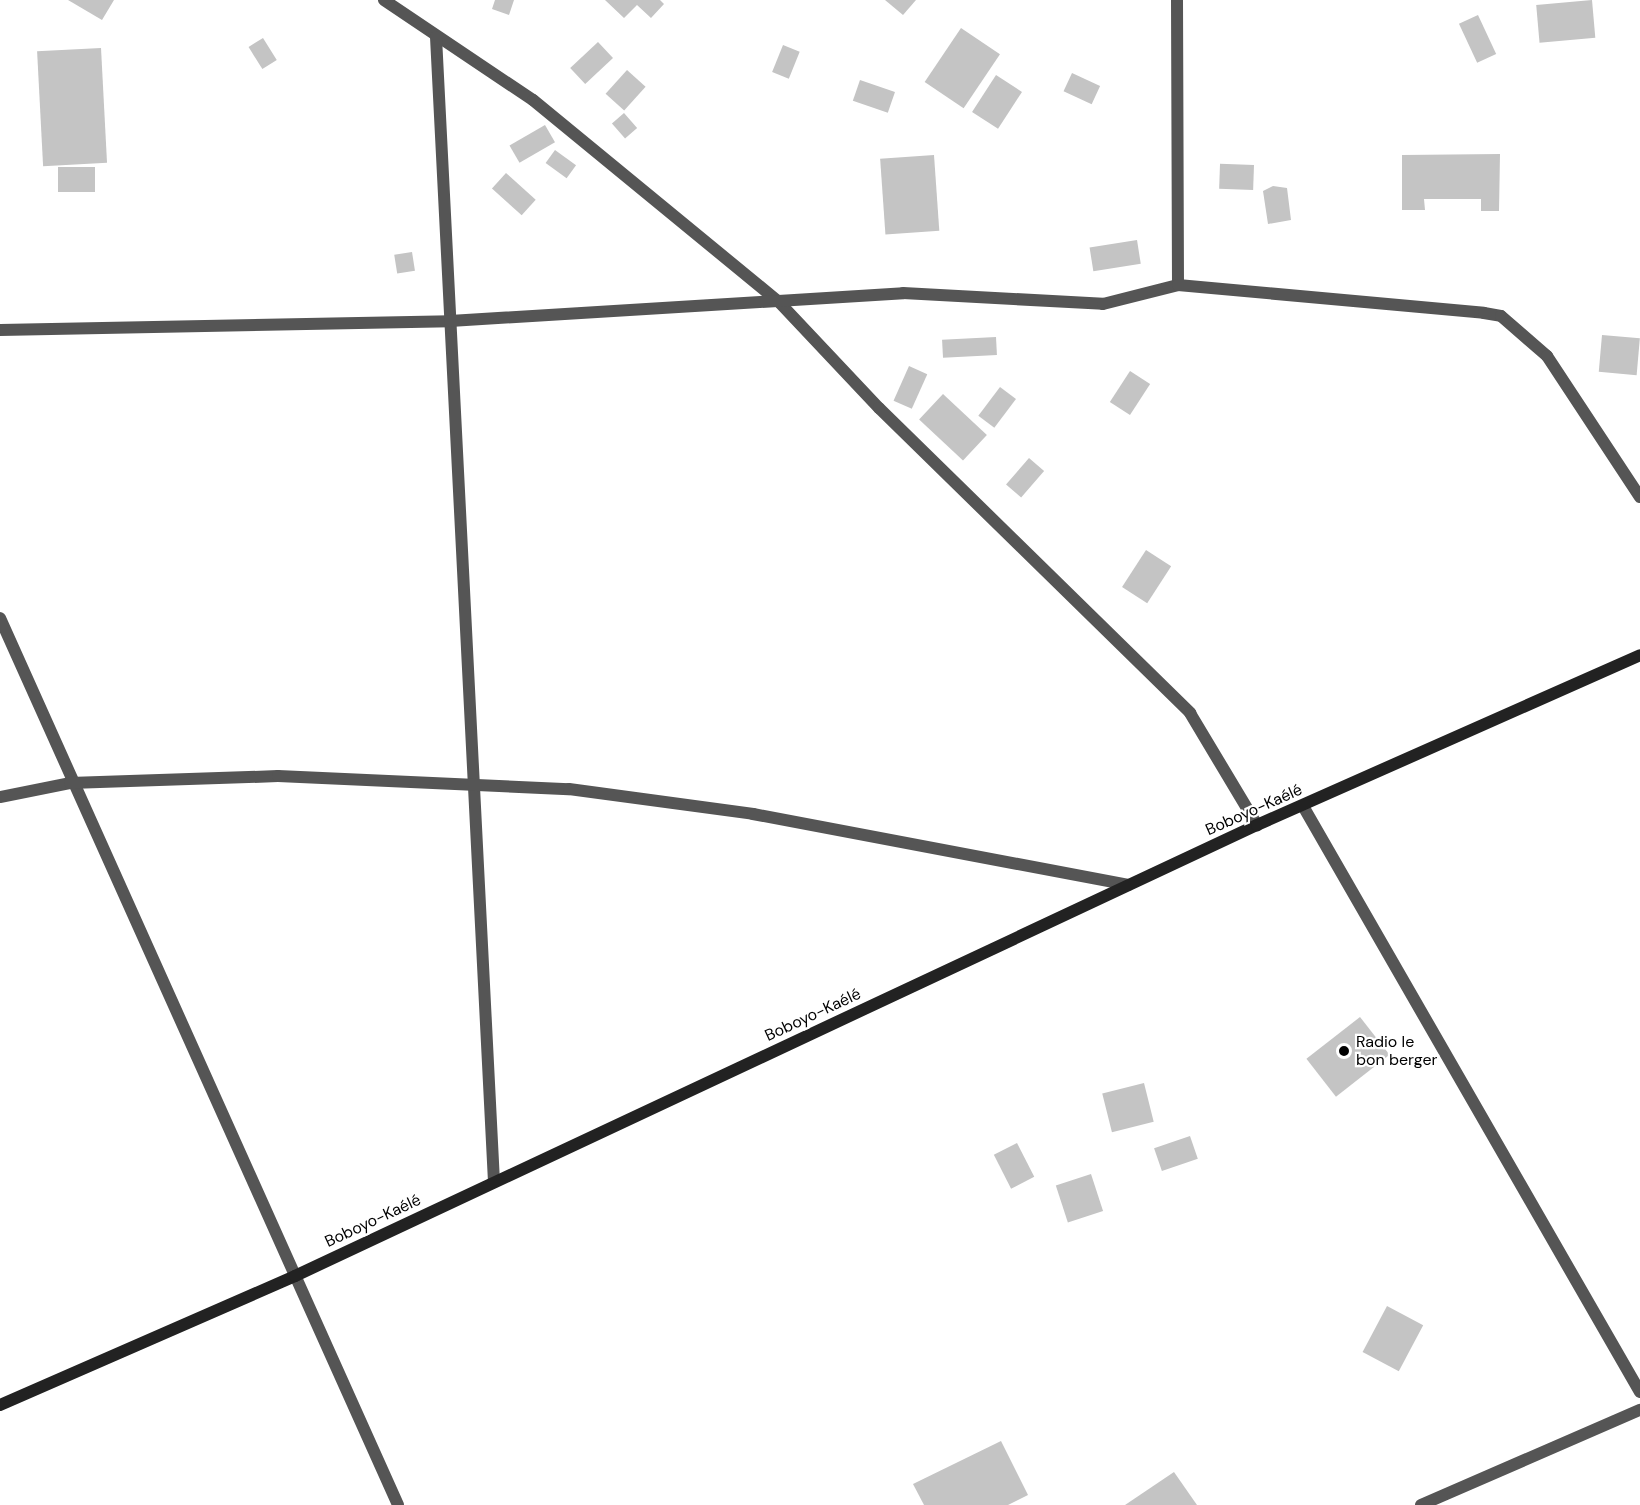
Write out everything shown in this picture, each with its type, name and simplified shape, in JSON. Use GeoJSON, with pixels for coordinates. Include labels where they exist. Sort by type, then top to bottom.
{"type":"FeatureCollection","features":[{"type":"Feature","properties":{"kind":"main road","name":"Boboyo-Kaélé"},"geometry":{"type":"LineString","coordinates":[[0,1405],[295,1276],[1257,825],[1640,655]]}},
{"type":"Feature","properties":{"kind":"street"},"geometry":{"type":"LineString","coordinates":[[384,0],[533,100],[779,303],[879,408],[1190,713],[1257,825]]}},
{"type":"Feature","properties":{"kind":"street"},"geometry":{"type":"LineString","coordinates":[[1177,0],[1178,285]]}},
{"type":"Feature","properties":{"kind":"street"},"geometry":{"type":"LineString","coordinates":[[436,37],[476,785],[494,1182]]}},
{"type":"Feature","properties":{"kind":"street"},"geometry":{"type":"LineString","coordinates":[[0,330],[450,321],[779,303],[903,293],[1103,304],[1178,285],[1501,316],[1547,356],[1640,497]]}},
{"type":"Feature","properties":{"kind":"street"},"geometry":{"type":"LineString","coordinates":[[0,618],[70,783],[398,1505]]}},
{"type":"Feature","properties":{"kind":"street"},"geometry":{"type":"LineString","coordinates":[[0,797],[70,783],[278,776],[569,789],[753,814],[1128,885]]}},
{"type":"Feature","properties":{"kind":"street"},"geometry":{"type":"LineString","coordinates":[[1303,806],[1640,1392]]}},
{"type":"Feature","properties":{"kind":"street"},"geometry":{"type":"LineString","coordinates":[[1421,1505],[1640,1410]]}},
{"type":"Feature","properties":{"kind":"building"},"geometry":{"type":"Polygon","coordinates":[[[68,0],[114,0],[102,20],[68,0]]]}},
{"type":"Feature","properties":{"kind":"building"},"geometry":{"type":"Polygon","coordinates":[[[495,0],[514,0],[509,15],[492,9],[495,0]]]}},
{"type":"Feature","properties":{"kind":"building"},"geometry":{"type":"Polygon","coordinates":[[[605,0],[660,0],[664,4],[651,18],[637,5],[624,18],[605,0]]]}},
{"type":"Feature","properties":{"kind":"building"},"geometry":{"type":"Polygon","coordinates":[[[885,0],[916,0],[903,15],[885,0]]]}},
{"type":"Feature","properties":{"kind":"building"},"geometry":{"type":"Polygon","coordinates":[[[1592,0],[1595,38],[1540,43],[1536,5],[1592,0]]]}},
{"type":"Feature","properties":{"kind":"building"},"geometry":{"type":"Polygon","coordinates":[[[1478,15],[1496,54],[1477,63],[1459,24],[1478,15]]]}},
{"type":"Feature","properties":{"kind":"building"},"geometry":{"type":"Polygon","coordinates":[[[961,28],[1000,54],[964,108],[925,82],[961,28]]]}},
{"type":"Feature","properties":{"kind":"building"},"geometry":{"type":"Polygon","coordinates":[[[263,38],[277,60],[262,69],[249,47],[263,38]]]}},
{"type":"Feature","properties":{"kind":"building"},"geometry":{"type":"Polygon","coordinates":[[[598,42],[613,58],[585,84],[570,68],[598,42]]]}},
{"type":"Feature","properties":{"kind":"building"},"geometry":{"type":"Polygon","coordinates":[[[783,45],[800,52],[789,79],[772,72],[783,45]]]}},
{"type":"Feature","properties":{"kind":"building"},"geometry":{"type":"Polygon","coordinates":[[[101,48],[107,163],[43,166],[37,51],[101,48]]]}},
{"type":"Feature","properties":{"kind":"building"},"geometry":{"type":"Polygon","coordinates":[[[627,70],[646,87],[624,111],[606,94],[627,70]]]}},
{"type":"Feature","properties":{"kind":"building"},"geometry":{"type":"Polygon","coordinates":[[[1072,73],[1100,86],[1092,104],[1064,91],[1072,73]]]}},
{"type":"Feature","properties":{"kind":"building"},"geometry":{"type":"Polygon","coordinates":[[[996,75],[1022,92],[998,129],[972,112],[996,75]]]}},
{"type":"Feature","properties":{"kind":"building"},"geometry":{"type":"Polygon","coordinates":[[[860,80],[895,92],[888,113],[853,101],[860,80]]]}},
{"type":"Feature","properties":{"kind":"building"},"geometry":{"type":"Polygon","coordinates":[[[624,113],[637,128],[625,139],[612,123],[624,113]]]}},
{"type":"Feature","properties":{"kind":"building"},"geometry":{"type":"Polygon","coordinates":[[[545,125],[555,142],[519,163],[509,146],[545,125]]]}},
{"type":"Feature","properties":{"kind":"building"},"geometry":{"type":"Polygon","coordinates":[[[555,150],[576,165],[567,178],[546,163],[555,150]]]}},
{"type":"Feature","properties":{"kind":"building"},"geometry":{"type":"Polygon","coordinates":[[[1500,154],[1499,211],[1481,211],[1481,199],[1424,199],[1425,210],[1402,210],[1402,155],[1500,154]]]}},
{"type":"Feature","properties":{"kind":"building"},"geometry":{"type":"Polygon","coordinates":[[[934,155],[939,231],[885,235],[880,159],[934,155]]]}},
{"type":"Feature","properties":{"kind":"building"},"geometry":{"type":"Polygon","coordinates":[[[1220,164],[1254,165],[1253,190],[1219,189],[1220,164]]]}},
{"type":"Feature","properties":{"kind":"building"},"geometry":{"type":"Polygon","coordinates":[[[58,167],[95,167],[95,192],[58,192],[58,167]]]}},
{"type":"Feature","properties":{"kind":"building"},"geometry":{"type":"Polygon","coordinates":[[[506,173],[536,200],[522,215],[492,189],[506,173]]]}},
{"type":"Feature","properties":{"kind":"building"},"geometry":{"type":"Polygon","coordinates":[[[1273,186],[1287,188],[1291,220],[1268,224],[1263,191],[1273,186]]]}},
{"type":"Feature","properties":{"kind":"building"},"geometry":{"type":"Polygon","coordinates":[[[1137,240],[1141,264],[1093,271],[1090,248],[1137,240]]]}},
{"type":"Feature","properties":{"kind":"building"},"geometry":{"type":"Polygon","coordinates":[[[412,252],[415,271],[397,274],[394,255],[412,252]]]}},
{"type":"Feature","properties":{"kind":"building"},"geometry":{"type":"Polygon","coordinates":[[[1602,335],[1640,338],[1637,375],[1599,372],[1602,335]]]}},
{"type":"Feature","properties":{"kind":"building"},"geometry":{"type":"Polygon","coordinates":[[[996,337],[997,355],[943,358],[942,340],[996,337]]]}},
{"type":"Feature","properties":{"kind":"building"},"geometry":{"type":"Polygon","coordinates":[[[909,366],[927,374],[912,409],[894,401],[909,366]]]}},
{"type":"Feature","properties":{"kind":"building"},"geometry":{"type":"Polygon","coordinates":[[[1130,371],[1150,384],[1130,415],[1110,402],[1130,371]]]}},
{"type":"Feature","properties":{"kind":"building"},"geometry":{"type":"Polygon","coordinates":[[[1000,387],[1016,399],[994,428],[978,416],[1000,387]]]}},
{"type":"Feature","properties":{"kind":"building"},"geometry":{"type":"Polygon","coordinates":[[[943,394],[987,435],[963,461],[919,420],[943,394]]]}},
{"type":"Feature","properties":{"kind":"building"},"geometry":{"type":"Polygon","coordinates":[[[1029,458],[1044,471],[1021,498],[1006,484],[1029,458]]]}},
{"type":"Feature","properties":{"kind":"building"},"geometry":{"type":"Polygon","coordinates":[[[1146,550],[1171,566],[1147,603],[1122,587],[1146,550]]]}},
{"type":"Feature","properties":{"kind":"building"},"geometry":{"type":"Polygon","coordinates":[[[1360,1017],[1390,1055],[1336,1097],[1306,1059],[1360,1017]]]}},
{"type":"Feature","properties":{"kind":"building"},"geometry":{"type":"Polygon","coordinates":[[[1144,1083],[1154,1122],[1112,1132],[1102,1093],[1144,1083]]]}},
{"type":"Feature","properties":{"kind":"building"},"geometry":{"type":"Polygon","coordinates":[[[1190,1136],[1198,1159],[1162,1171],[1154,1148],[1190,1136]]]}},
{"type":"Feature","properties":{"kind":"building"},"geometry":{"type":"Polygon","coordinates":[[[1017,1143],[1034,1177],[1011,1189],[994,1155],[1017,1143]]]}},
{"type":"Feature","properties":{"kind":"building"},"geometry":{"type":"Polygon","coordinates":[[[1091,1174],[1103,1211],[1068,1223],[1056,1185],[1091,1174]]]}},
{"type":"Feature","properties":{"kind":"building"},"geometry":{"type":"Polygon","coordinates":[[[1387,1306],[1423,1325],[1399,1371],[1363,1352],[1387,1306]]]}},
{"type":"Feature","properties":{"kind":"building"},"geometry":{"type":"Polygon","coordinates":[[[1001,1441],[1028,1495],[1008,1505],[924,1505],[913,1484],[1001,1441]]]}},
{"type":"Feature","properties":{"kind":"building"},"geometry":{"type":"Polygon","coordinates":[[[1174,1472],[1197,1505],[1125,1505],[1174,1472]]]}},
{"type":"Feature","properties":{"kind":"place","name":"Radio le bon berger"},"geometry":{"type":"Point","coordinates":[1344,1051]}}]}
